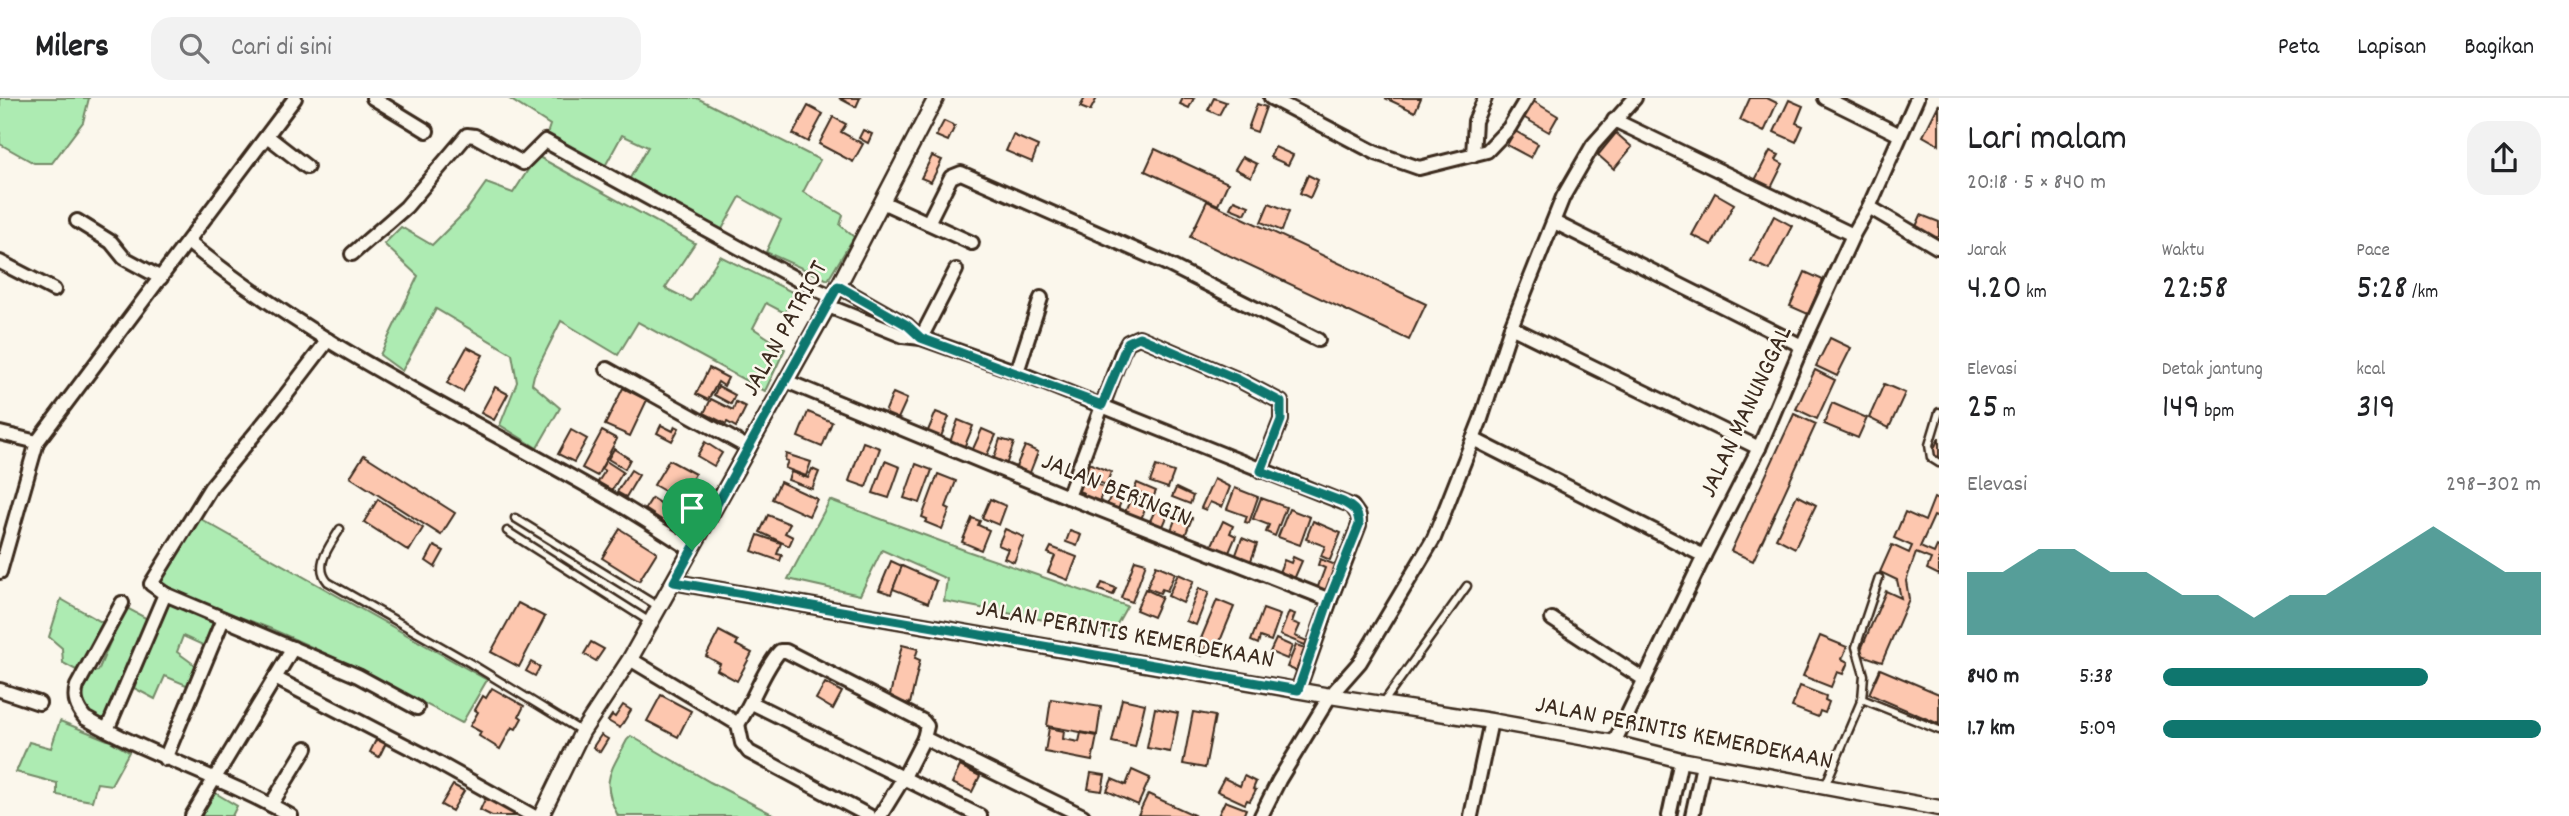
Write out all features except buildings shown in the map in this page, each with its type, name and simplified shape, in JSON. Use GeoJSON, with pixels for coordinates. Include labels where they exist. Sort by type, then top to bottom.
{"type":"FeatureCollection","features":[{"type":"Feature","properties":{"kind":"street"},"geometry":{"type":"LineString","coordinates":[[0,572],[37,442],[295,98]]}},
{"type":"Feature","properties":{"kind":"street"},"geometry":{"type":"LineString","coordinates":[[373,98],[427,131]]}},
{"type":"Feature","properties":{"kind":"street","name":"JALAN PATRIOT"},"geometry":{"type":"LineString","coordinates":[[541,816],[582,732],[630,659],[749,447],[792,384],[886,204],[936,98]]}},
{"type":"Feature","properties":{"kind":"street"},"geometry":{"type":"LineString","coordinates":[[1271,98],[1394,160],[1419,167],[1487,151],[1509,128],[1527,98]]}},
{"type":"Feature","properties":{"kind":"street"},"geometry":{"type":"LineString","coordinates":[[1473,155],[1475,121],[1485,98]]}},
{"type":"Feature","properties":{"kind":"street"},"geometry":{"type":"LineString","coordinates":[[1264,816],[1279,780],[1330,696],[1360,662],[1434,538],[1473,439],[1511,327],[1563,197],[1585,156],[1635,98]]}},
{"type":"Feature","properties":{"kind":"street"},"geometry":{"type":"LineString","coordinates":[[1825,98],[1900,135]]}},
{"type":"Feature","properties":{"kind":"street","name":"JALAN MANUNGGAL"},"geometry":{"type":"LineString","coordinates":[[1614,743],[1759,449],[1802,346],[1853,235],[1869,207],[1917,98]]}},
{"type":"Feature","properties":{"kind":"street"},"geometry":{"type":"LineString","coordinates":[[1614,120],[1853,235]]}},
{"type":"Feature","properties":{"kind":"street"},"geometry":{"type":"LineString","coordinates":[[352,254],[406,207],[463,138],[470,135],[523,163],[541,142],[550,143],[809,286],[907,325],[921,338]]}},
{"type":"Feature","properties":{"kind":"street"},"geometry":{"type":"LineString","coordinates":[[267,136],[307,167]]}},
{"type":"Feature","properties":{"kind":"street"},"geometry":{"type":"LineString","coordinates":[[928,223],[951,177],[961,173],[1163,262],[1318,340]]}},
{"type":"Feature","properties":{"kind":"street"},"geometry":{"type":"LineString","coordinates":[[886,204],[972,243]]}},
{"type":"Feature","properties":{"kind":"street"},"geometry":{"type":"LineString","coordinates":[[1869,207],[1937,247]]}},
{"type":"Feature","properties":{"kind":"street"},"geometry":{"type":"LineString","coordinates":[[77,221],[111,242],[124,258],[161,278]]}},
{"type":"Feature","properties":{"kind":"street"},"geometry":{"type":"LineString","coordinates":[[1554,222],[1802,346]]}},
{"type":"Feature","properties":{"kind":"street"},"geometry":{"type":"LineString","coordinates":[[188,242],[267,301],[328,340],[419,394],[608,497],[692,550]]}},
{"type":"Feature","properties":{"kind":"street"},"geometry":{"type":"LineString","coordinates":[[0,262],[54,290]]}},
{"type":"Feature","properties":{"kind":"street"},"geometry":{"type":"LineString","coordinates":[[921,338],[956,270]]}},
{"type":"Feature","properties":{"kind":"street"},"geometry":{"type":"LineString","coordinates":[[836,298],[902,336],[921,338],[1017,372],[1343,502],[1357,511],[1359,525],[1329,600],[1298,690]]}},
{"type":"Feature","properties":{"kind":"street"},"geometry":{"type":"LineString","coordinates":[[1017,372],[1041,298]]}},
{"type":"Feature","properties":{"kind":"street"},"geometry":{"type":"LineString","coordinates":[[1511,327],[1759,449]]}},
{"type":"Feature","properties":{"kind":"street"},"geometry":{"type":"LineString","coordinates":[[1068,498],[1102,405],[1128,342],[1132,339],[1143,338],[1239,380],[1281,402],[1281,420],[1261,471]]}},
{"type":"Feature","properties":{"kind":"street"},"geometry":{"type":"LineString","coordinates":[[328,340],[211,487],[151,585],[165,594],[358,676],[416,708]]}},
{"type":"Feature","properties":{"kind":"street"},"geometry":{"type":"LineString","coordinates":[[607,369],[749,447]]}},
{"type":"Feature","properties":{"kind":"street","name":"JALAN BERINGIN"},"geometry":{"type":"LineString","coordinates":[[792,384],[1068,498],[1329,600]]}},
{"type":"Feature","properties":{"kind":"street"},"geometry":{"type":"LineString","coordinates":[[0,433],[37,442]]}},
{"type":"Feature","properties":{"kind":"street"},"geometry":{"type":"LineString","coordinates":[[1473,439],[1704,556]]}},
{"type":"Feature","properties":{"kind":"street","name":"JALAN PERINTIS KEMERDEKAAN"},"geometry":{"type":"LineString","coordinates":[[674,582],[1614,743],[1703,765],[1939,808]]}},
{"type":"Feature","properties":{"kind":"street"},"geometry":{"type":"LineString","coordinates":[[107,730],[165,594]]}},
{"type":"Feature","properties":{"kind":"street"},"geometry":{"type":"LineString","coordinates":[[122,603],[75,692],[77,706],[85,718],[165,759],[214,778],[292,816]]}},
{"type":"Feature","properties":{"kind":"street"},"geometry":{"type":"LineString","coordinates":[[165,759],[223,619]]}},
{"type":"Feature","properties":{"kind":"street"},"geometry":{"type":"LineString","coordinates":[[1552,619],[1645,680]]}},
{"type":"Feature","properties":{"kind":"street"},"geometry":{"type":"LineString","coordinates":[[192,816],[293,648]]}},
{"type":"Feature","properties":{"kind":"street"},"geometry":{"type":"LineString","coordinates":[[738,724],[774,659],[779,652],[784,651],[923,721],[927,726],[924,738],[880,816]]}},
{"type":"Feature","properties":{"kind":"street"},"geometry":{"type":"LineString","coordinates":[[630,659],[738,724],[744,748],[749,752],[869,816]]}},
{"type":"Feature","properties":{"kind":"street"},"geometry":{"type":"LineString","coordinates":[[275,678],[422,754],[533,816]]}},
{"type":"Feature","properties":{"kind":"street"},"geometry":{"type":"LineString","coordinates":[[0,690],[39,703]]}},
{"type":"Feature","properties":{"kind":"street"},"geometry":{"type":"LineString","coordinates":[[752,703],[980,816]]}},
{"type":"Feature","properties":{"kind":"street"},"geometry":{"type":"LineString","coordinates":[[1471,816],[1490,721]]}},
{"type":"Feature","properties":{"kind":"street"},"geometry":{"type":"LineString","coordinates":[[924,738],[1083,816]]}},
{"type":"Feature","properties":{"kind":"street"},"geometry":{"type":"LineString","coordinates":[[275,810],[306,748]]}},
{"type":"Feature","properties":{"kind":"street"},"geometry":{"type":"LineString","coordinates":[[1669,816],[1681,760]]}},
{"type":"Feature","properties":{"kind":"street"},"geometry":{"type":"LineString","coordinates":[[1692,816],[1703,765]]}},
{"type":"Feature","properties":{"kind":"lane"},"geometry":{"type":"LineString","coordinates":[[1939,412],[1929,445],[1931,457],[1939,463]]}},
{"type":"Feature","properties":{"kind":"lane"},"geometry":{"type":"LineString","coordinates":[[515,518],[659,607]]}},
{"type":"Feature","properties":{"kind":"lane"},"geometry":{"type":"LineString","coordinates":[[340,529],[324,556],[321,568],[322,576],[328,582],[470,663],[582,732]]}},
{"type":"Feature","properties":{"kind":"lane"},"geometry":{"type":"LineString","coordinates":[[507,531],[650,621]]}},
{"type":"Feature","properties":{"kind":"lane"},"geometry":{"type":"LineString","coordinates":[[1824,788],[1862,699],[1864,675],[1856,647],[1857,638],[1879,578]]}},
{"type":"Feature","properties":{"kind":"lane"},"geometry":{"type":"LineString","coordinates":[[1383,703],[1467,586]]}},
{"type":"Feature","properties":{"kind":"lane"},"geometry":{"type":"LineString","coordinates":[[1862,699],[1939,730]]}},
{"type":"Feature","properties":{"kind":"green space"},"geometry":{"type":"Polygon","coordinates":[[[0,98],[89,98],[83,122],[52,163],[34,163],[0,144],[0,98]]]}},
{"type":"Feature","properties":{"kind":"green space"},"geometry":{"type":"Polygon","coordinates":[[[508,98],[697,98],[820,160],[803,192],[843,215],[840,225],[854,237],[828,280],[766,252],[781,220],[740,197],[716,240],[623,190],[648,147],[622,135],[598,179],[543,146],[550,125],[508,98]]]}},
{"type":"Feature","properties":{"kind":"green space"},"geometry":{"type":"Polygon","coordinates":[[[537,156],[695,243],[665,288],[691,301],[720,256],[794,293],[785,313],[766,303],[753,328],[785,349],[765,391],[638,322],[618,355],[561,321],[532,384],[560,408],[537,448],[500,425],[517,382],[512,354],[436,309],[402,371],[380,355],[418,276],[384,244],[401,227],[432,245],[466,211],[486,183],[513,193],[537,156]]]}},
{"type":"Feature","properties":{"kind":"green space"},"geometry":{"type":"Polygon","coordinates":[[[830,500],[1127,606],[1112,633],[944,601],[947,579],[882,550],[860,595],[788,579],[830,500]]]}},
{"type":"Feature","properties":{"kind":"green space"},"geometry":{"type":"Polygon","coordinates":[[[199,518],[487,680],[462,723],[318,650],[159,583],[199,518]]]}},
{"type":"Feature","properties":{"kind":"green space"},"geometry":{"type":"Polygon","coordinates":[[[61,599],[103,623],[87,656],[76,670],[63,663],[62,648],[49,637],[61,599]]]}},
{"type":"Feature","properties":{"kind":"green space"},"geometry":{"type":"Polygon","coordinates":[[[169,602],[217,625],[207,647],[183,636],[177,652],[199,668],[191,687],[165,676],[155,699],[134,688],[156,631],[144,626],[106,724],[79,706],[78,694],[91,672],[98,671],[127,608],[153,622],[169,602]]]}},
{"type":"Feature","properties":{"kind":"green space"},"geometry":{"type":"Polygon","coordinates":[[[60,721],[110,741],[129,752],[111,785],[97,783],[92,801],[57,795],[57,783],[16,772],[29,742],[51,748],[60,721]]]}},
{"type":"Feature","properties":{"kind":"green space"},"geometry":{"type":"Polygon","coordinates":[[[631,736],[710,782],[776,816],[618,816],[609,794],[609,777],[631,736]]]}},
{"type":"Feature","properties":{"kind":"green space"},"geometry":{"type":"Polygon","coordinates":[[[212,791],[237,806],[232,816],[198,816],[212,791]]]}},
{"type":"Feature","properties":{"kind":"route"},"geometry":{"type":"LineString","coordinates":[[838,286],[907,325],[921,338],[1102,405],[1122,353],[1128,342],[1139,337],[1239,380],[1281,402],[1281,420],[1261,471],[1352,506],[1359,516],[1359,525],[1329,600],[1298,690],[674,582],[692,550],[838,286]]}}]}
